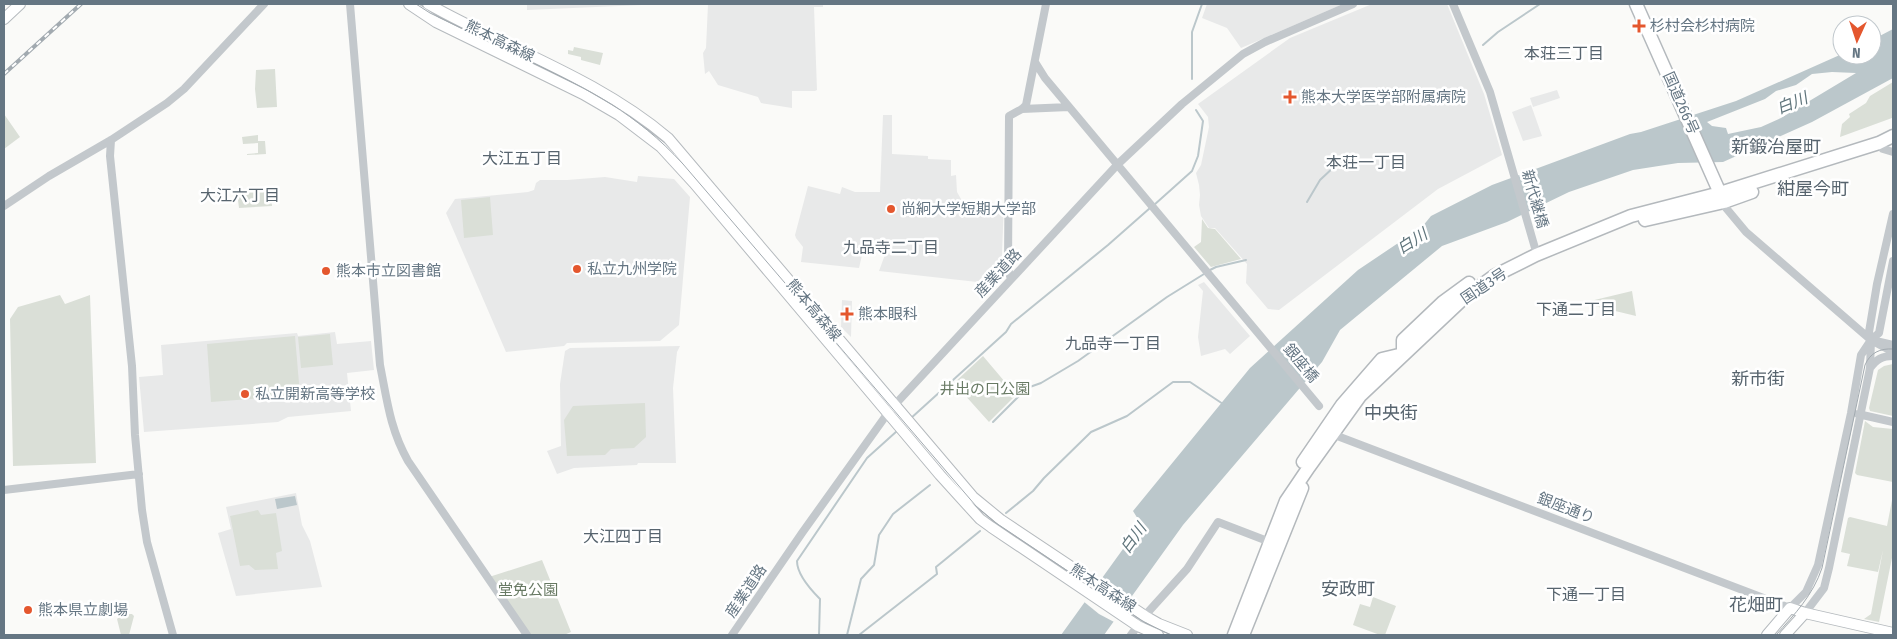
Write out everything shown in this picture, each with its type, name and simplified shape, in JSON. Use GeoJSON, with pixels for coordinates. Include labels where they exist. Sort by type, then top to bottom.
{"type":"FeatureCollection","features":[{"type":"Feature","properties":{"kind":"highway","name":"国道266号"},"geometry":{"type":"LineString","coordinates":[[1636,4],[1724,201]]}},
{"type":"Feature","properties":{"kind":"highway","name":"国道3号"},"geometry":{"type":"LineString","coordinates":[[1330,433],[1390,374],[1477,296],[1498,281],[1614,229],[1634,222],[1724,201],[1889,146],[1893,136]]}},
{"type":"Feature","properties":{"kind":"highway","name":"国道3号"},"geometry":{"type":"LineString","coordinates":[[1243,635],[1293,507],[1330,433],[1360,396],[1464,297],[1494,276],[1536,255],[1611,224],[1666,206],[1724,201]]}},
{"type":"Feature","properties":{"kind":"highway"},"geometry":{"type":"LineString","coordinates":[[1403,354],[1403,340],[1443,302],[1478,276],[1535,248],[1589,225],[1611,224]]}},
{"type":"Feature","properties":{"kind":"highway"},"geometry":{"type":"LineString","coordinates":[[1234,635],[1295,473],[1330,433]]}},
{"type":"Feature","properties":{"kind":"main road"},"geometry":{"type":"LineString","coordinates":[[4,19],[20,4]]}},
{"type":"Feature","properties":{"kind":"main road","name":"熊本高森線"},"geometry":{"type":"LineString","coordinates":[[409,4],[436,22],[583,94],[619,116],[661,147],[694,183],[947,484],[988,525],[1138,626],[1158,635]]}},
{"type":"Feature","properties":{"kind":"main road","name":"熊本高森線"},"geometry":{"type":"LineString","coordinates":[[428,4],[507,45],[583,80],[648,122],[668,138],[973,497],[999,518],[1145,616],[1159,624],[1187,635]]}},
{"type":"Feature","properties":{"kind":"main road"},"geometry":{"type":"LineString","coordinates":[[1768,635],[1790,608],[1877,632],[1893,633]]}},
{"type":"Feature","properties":{"kind":"main road"},"geometry":{"type":"LineString","coordinates":[[1786,635],[1805,613]]}},
{"type":"Feature","properties":{"kind":"street"},"geometry":{"type":"LineString","coordinates":[[4,206],[49,176],[156,112],[173,98],[264,4]]}},
{"type":"Feature","properties":{"kind":"street"},"geometry":{"type":"LineString","coordinates":[[350,4],[380,365],[389,415],[398,443],[408,461],[527,635]]}},
{"type":"Feature","properties":{"kind":"street"},"geometry":{"type":"LineString","coordinates":[[1022,110],[1026,105],[1046,4]]}},
{"type":"Feature","properties":{"kind":"street","name":"産業道路"},"geometry":{"type":"LineString","coordinates":[[732,635],[802,532],[887,413],[1118,164],[1182,104],[1243,54],[1265,42],[1353,4]]}},
{"type":"Feature","properties":{"kind":"street","name":"新代継橋"},"geometry":{"type":"LineString","coordinates":[[1453,4],[1486,83],[1535,248]]}},
{"type":"Feature","properties":{"kind":"street","name":"銀座橋"},"geometry":{"type":"LineString","coordinates":[[1035,62],[1045,78],[1319,406]]}},
{"type":"Feature","properties":{"kind":"street"},"geometry":{"type":"LineString","coordinates":[[1011,279],[1008,269],[1009,116],[1022,110],[1069,107]]}},
{"type":"Feature","properties":{"kind":"street"},"geometry":{"type":"LineString","coordinates":[[111,140],[110,156],[132,366],[139,474],[146,542],[174,635]]}},
{"type":"Feature","properties":{"kind":"street"},"geometry":{"type":"LineString","coordinates":[[1724,201],[1746,232],[1871,340],[1893,354]]}},
{"type":"Feature","properties":{"kind":"street"},"geometry":{"type":"LineString","coordinates":[[1805,613],[1824,588],[1830,568],[1870,368],[1871,340],[1869,332],[1876,284],[1893,214]]}},
{"type":"Feature","properties":{"kind":"street"},"geometry":{"type":"LineString","coordinates":[[1790,608],[1806,592],[1818,565],[1851,413],[1861,355],[1871,340],[1879,333],[1893,261]]}},
{"type":"Feature","properties":{"kind":"street"},"geometry":{"type":"LineString","coordinates":[[1871,340],[1893,345]]}},
{"type":"Feature","properties":{"kind":"street"},"geometry":{"type":"LineString","coordinates":[[1870,368],[1877,360],[1893,354]]}},
{"type":"Feature","properties":{"kind":"street"},"geometry":{"type":"LineString","coordinates":[[1851,413],[1893,422]]}},
{"type":"Feature","properties":{"kind":"street","name":"銀座通り"},"geometry":{"type":"LineString","coordinates":[[1330,433],[1790,608]]}},
{"type":"Feature","properties":{"kind":"street"},"geometry":{"type":"LineString","coordinates":[[4,490],[139,474]]}},
{"type":"Feature","properties":{"kind":"street"},"geometry":{"type":"LineString","coordinates":[[1131,635],[1186,568],[1218,522],[1270,542]]}},
{"type":"Feature","properties":{"kind":"shaded area"},"geometry":{"type":"Polygon","coordinates":[[[527,4],[665,4],[527,10],[527,4]]]}},
{"type":"Feature","properties":{"kind":"shaded area"},"geometry":{"type":"Polygon","coordinates":[[[708,4],[823,4],[823,7],[814,7],[817,90],[792,91],[792,108],[761,103],[758,97],[718,85],[709,71],[705,74],[703,53],[706,48],[708,4]]]}},
{"type":"Feature","properties":{"kind":"shaded area"},"geometry":{"type":"Polygon","coordinates":[[[1207,4],[1343,4],[1241,48],[1227,28],[1202,18],[1207,4]]]}},
{"type":"Feature","properties":{"kind":"shaded area"},"geometry":{"type":"Polygon","coordinates":[[[1372,4],[1447,4],[1484,94],[1502,155],[1438,189],[1279,310],[1268,309],[1246,283],[1247,264],[1215,228],[1209,228],[1201,216],[1199,185],[1196,173],[1201,165],[1209,127],[1208,117],[1198,104],[1290,38],[1372,4]]]}},
{"type":"Feature","properties":{"kind":"shaded area"},"geometry":{"type":"Polygon","coordinates":[[[1557,90],[1560,98],[1533,107],[1530,98],[1557,90]]]}},
{"type":"Feature","properties":{"kind":"shaded area"},"geometry":{"type":"Polygon","coordinates":[[[1531,105],[1542,136],[1523,141],[1512,112],[1531,105]]]}},
{"type":"Feature","properties":{"kind":"shaded area"},"geometry":{"type":"Polygon","coordinates":[[[883,115],[892,115],[892,154],[928,156],[928,159],[951,160],[951,176],[956,175],[957,192],[961,199],[972,205],[976,204],[976,201],[1004,204],[1001,277],[995,284],[879,271],[889,244],[866,238],[859,268],[801,262],[803,247],[795,235],[808,186],[840,194],[842,187],[855,192],[880,192],[883,115]]]}},
{"type":"Feature","properties":{"kind":"shaded area","name":"私立九州学院"},"geometry":{"type":"Polygon","coordinates":[[[638,176],[674,179],[690,197],[679,325],[660,341],[567,343],[564,346],[506,352],[446,213],[455,199],[528,192],[534,190],[536,183],[540,180],[605,177],[637,182],[638,176]]]}},
{"type":"Feature","properties":{"kind":"shaded area"},"geometry":{"type":"Polygon","coordinates":[[[1204,282],[1250,336],[1230,354],[1225,349],[1201,356],[1198,337],[1203,291],[1198,285],[1204,282]]]}},
{"type":"Feature","properties":{"kind":"shaded area","name":"熊本眼科"},"geometry":{"type":"Polygon","coordinates":[[[842,300],[852,301],[851,337],[841,327],[842,300]]]}},
{"type":"Feature","properties":{"kind":"shaded area","name":"私立開新高等学校"},"geometry":{"type":"Polygon","coordinates":[[[335,332],[337,344],[371,341],[374,370],[347,373],[351,411],[288,417],[278,422],[144,432],[139,377],[163,375],[161,345],[297,333],[298,336],[335,332]]]}},
{"type":"Feature","properties":{"kind":"shaded area"},"geometry":{"type":"Polygon","coordinates":[[[680,346],[677,352],[673,388],[676,463],[638,463],[637,465],[574,468],[557,474],[547,451],[561,446],[560,384],[565,351],[570,348],[680,346]]]}},
{"type":"Feature","properties":{"kind":"shaded area"},"geometry":{"type":"Polygon","coordinates":[[[296,493],[302,525],[310,541],[322,587],[236,596],[218,533],[231,529],[226,507],[296,493]]]}},
{"type":"Feature","properties":{"kind":"green space"},"geometry":{"type":"Polygon","coordinates":[[[574,47],[603,53],[600,65],[568,54],[568,50],[573,51],[574,47]]]}},
{"type":"Feature","properties":{"kind":"green space"},"geometry":{"type":"Polygon","coordinates":[[[275,69],[277,107],[257,108],[256,70],[275,69]]]}},
{"type":"Feature","properties":{"kind":"green space"},"geometry":{"type":"Polygon","coordinates":[[[1893,82],[1893,120],[1892,118],[1840,137],[1842,124],[1850,117],[1849,114],[1866,103],[1870,96],[1893,82]]]}},
{"type":"Feature","properties":{"kind":"green space"},"geometry":{"type":"Polygon","coordinates":[[[4,114],[20,137],[4,149],[4,114]]]}},
{"type":"Feature","properties":{"kind":"green space"},"geometry":{"type":"Polygon","coordinates":[[[258,135],[258,141],[265,141],[266,154],[247,155],[258,153],[258,143],[243,144],[242,137],[258,135]]]}},
{"type":"Feature","properties":{"kind":"green space"},"geometry":{"type":"Polygon","coordinates":[[[271,190],[272,206],[239,208],[237,192],[271,190]]]}},
{"type":"Feature","properties":{"kind":"green space"},"geometry":{"type":"Polygon","coordinates":[[[490,197],[493,235],[464,238],[461,200],[490,197]]]}},
{"type":"Feature","properties":{"kind":"green space"},"geometry":{"type":"Polygon","coordinates":[[[1202,219],[1208,228],[1215,229],[1241,259],[1211,267],[1194,247],[1201,242],[1202,219]]]}},
{"type":"Feature","properties":{"kind":"green space"},"geometry":{"type":"Polygon","coordinates":[[[1632,291],[1636,316],[1582,303],[1632,291]]]}},
{"type":"Feature","properties":{"kind":"green space"},"geometry":{"type":"Polygon","coordinates":[[[60,295],[65,304],[90,295],[96,463],[13,466],[10,319],[18,307],[60,295]]]}},
{"type":"Feature","properties":{"kind":"green space"},"geometry":{"type":"Polygon","coordinates":[[[330,334],[333,365],[301,368],[298,337],[330,334]]]}},
{"type":"Feature","properties":{"kind":"green space"},"geometry":{"type":"Polygon","coordinates":[[[295,336],[300,395],[211,402],[207,344],[295,336]]]}},
{"type":"Feature","properties":{"kind":"green space","name":"井出の口公園"},"geometry":{"type":"Polygon","coordinates":[[[983,356],[1016,395],[989,422],[954,383],[983,356]]]}},
{"type":"Feature","properties":{"kind":"green space"},"geometry":{"type":"Polygon","coordinates":[[[1893,364],[1893,416],[1870,411],[1869,408],[1878,370],[1893,364]]]}},
{"type":"Feature","properties":{"kind":"green space"},"geometry":{"type":"Polygon","coordinates":[[[645,403],[646,437],[634,448],[611,449],[605,455],[567,456],[564,420],[573,406],[645,403]]]}},
{"type":"Feature","properties":{"kind":"green space"},"geometry":{"type":"Polygon","coordinates":[[[1865,421],[1873,427],[1893,429],[1893,482],[1855,473],[1865,421]]]}},
{"type":"Feature","properties":{"kind":"green space"},"geometry":{"type":"Polygon","coordinates":[[[1893,495],[1893,553],[1879,622],[1864,619],[1871,614],[1883,550],[1878,572],[1847,566],[1850,554],[1841,552],[1848,518],[1887,526],[1893,495]]]}},
{"type":"Feature","properties":{"kind":"green space"},"geometry":{"type":"Polygon","coordinates":[[[258,510],[261,515],[276,513],[282,551],[276,553],[278,569],[255,570],[249,565],[240,566],[230,516],[258,510]]]}},
{"type":"Feature","properties":{"kind":"green space","name":"堂免公園"},"geometry":{"type":"Polygon","coordinates":[[[542,560],[571,632],[564,635],[529,635],[489,577],[542,560]]]}},
{"type":"Feature","properties":{"kind":"green space"},"geometry":{"type":"Polygon","coordinates":[[[1373,597],[1396,606],[1385,635],[1353,625],[1360,604],[1370,607],[1373,597]]]}},
{"type":"Feature","properties":{"kind":"green space"},"geometry":{"type":"Polygon","coordinates":[[[126,614],[134,616],[129,635],[121,635],[117,619],[126,614]]]}},
{"type":"Feature","properties":{"kind":"water","name":"白川"},"geometry":{"type":"Polygon","coordinates":[[[1893,29],[1893,78],[1812,122],[1723,162],[1678,163],[1633,170],[1569,192],[1507,222],[1442,246],[1340,330],[1322,362],[1183,525],[1104,635],[1061,635],[1141,524],[1133,511],[1250,368],[1358,270],[1422,227],[1431,216],[1492,185],[1630,134],[1736,101],[1832,58],[1832,65],[1882,65],[1882,35],[1893,29]],[[1832,72],[1812,74],[1796,85],[1776,91],[1765,99],[1707,122],[1712,126],[1726,128],[1728,134],[1761,127],[1781,118],[1856,73],[1832,72]]]}},
{"type":"Feature","properties":{"kind":"water"},"geometry":{"type":"Polygon","coordinates":[[[295,496],[297,505],[277,509],[275,499],[295,496]]]}},
{"type":"Feature","properties":{"kind":"pier"},"geometry":{"type":"Polygon","coordinates":[[[1099,578],[1120,589],[1132,600],[1116,623],[1099,614],[1083,601],[1099,578]]]}},
{"type":"Feature","properties":{"kind":"waterway"},"geometry":{"type":"LineString","coordinates":[[1192,79],[1192,32],[1202,4]]}},
{"type":"Feature","properties":{"kind":"waterway"},"geometry":{"type":"LineString","coordinates":[[1483,45],[1498,32],[1540,4]]}},
{"type":"Feature","properties":{"kind":"waterway"},"geometry":{"type":"LineString","coordinates":[[1154,205],[1192,171],[1198,156],[1203,121],[1196,110]]}},
{"type":"Feature","properties":{"kind":"waterway"},"geometry":{"type":"LineString","coordinates":[[1307,202],[1320,180],[1336,165]]}},
{"type":"Feature","properties":{"kind":"waterway"},"geometry":{"type":"LineString","coordinates":[[910,419],[1006,332],[1011,324],[1150,208]]}},
{"type":"Feature","properties":{"kind":"waterway"},"geometry":{"type":"LineString","coordinates":[[1208,271],[1216,267],[1246,260]]}},
{"type":"Feature","properties":{"kind":"waterway"},"geometry":{"type":"LineString","coordinates":[[993,422],[1027,388],[1041,383],[1078,361],[1167,297],[1204,274]]}},
{"type":"Feature","properties":{"kind":"waterway"},"geometry":{"type":"LineString","coordinates":[[1006,513],[1033,491],[1091,432],[1127,416],[1173,382],[1190,382],[1223,404]]}},
{"type":"Feature","properties":{"kind":"waterway"},"geometry":{"type":"LineString","coordinates":[[819,635],[820,599],[802,577],[797,561],[867,458],[897,431]]}},
{"type":"Feature","properties":{"kind":"waterway"},"geometry":{"type":"LineString","coordinates":[[847,635],[861,579],[874,565],[879,535],[893,514],[930,485]]}},
{"type":"Feature","properties":{"kind":"waterway"},"geometry":{"type":"LineString","coordinates":[[859,635],[937,574],[936,567],[980,531]]}},
{"type":"Feature","properties":{"kind":"tram line"},"geometry":{"type":"LineString","coordinates":[[416,4],[430,13],[592,93],[630,116],[647,130],[683,164],[976,506],[996,523],[1144,622],[1171,635]]}},
{"type":"Feature","properties":{"kind":"tram line"},"geometry":{"type":"LineString","coordinates":[[1776,635],[1797,612],[1808,596],[1822,568],[1865,365],[1876,352],[1884,349],[1893,349]]}},
{"type":"Feature","properties":{"kind":"railway"},"geometry":{"type":"LineString","coordinates":[[4,74],[81,4]]}},
{"type":"Feature","properties":{"kind":"place","name":"杉村会杉村病院"},"geometry":{"type":"Point","coordinates":[1639,26]}},
{"type":"Feature","properties":{"kind":"place","name":"熊本大学医学部附属病院"},"geometry":{"type":"Point","coordinates":[1290,97]}},
{"type":"Feature","properties":{"kind":"place","name":"尚絅大学短期大学部"},"geometry":{"type":"Point","coordinates":[891,209]}},
{"type":"Feature","properties":{"kind":"place","name":"私立九州学院"},"geometry":{"type":"Point","coordinates":[577,269]}},
{"type":"Feature","properties":{"kind":"place","name":"熊本市立図書館"},"geometry":{"type":"Point","coordinates":[326,271]}},
{"type":"Feature","properties":{"kind":"place","name":"熊本眼科"},"geometry":{"type":"Point","coordinates":[847,314]}},
{"type":"Feature","properties":{"kind":"place","name":"私立開新高等学校"},"geometry":{"type":"Point","coordinates":[245,394]}},
{"type":"Feature","properties":{"kind":"place","name":"熊本県立劇場"},"geometry":{"type":"Point","coordinates":[28,610]}},
{"type":"Feature","properties":{"kind":"district","name":"本荘三丁目"},"geometry":{"type":"Point","coordinates":[1564,53]}},
{"type":"Feature","properties":{"kind":"district","name":"新鍛冶屋町"},"geometry":{"type":"Point","coordinates":[1776,147]}},
{"type":"Feature","properties":{"kind":"district","name":"大江五丁目"},"geometry":{"type":"Point","coordinates":[522,158]}},
{"type":"Feature","properties":{"kind":"district","name":"本荘一丁目"},"geometry":{"type":"Point","coordinates":[1366,162]}},
{"type":"Feature","properties":{"kind":"district","name":"紺屋今町"},"geometry":{"type":"Point","coordinates":[1813,189]}},
{"type":"Feature","properties":{"kind":"district","name":"大江六丁目"},"geometry":{"type":"Point","coordinates":[240,195]}},
{"type":"Feature","properties":{"kind":"district","name":"九品寺二丁目"},"geometry":{"type":"Point","coordinates":[891,247]}},
{"type":"Feature","properties":{"kind":"district","name":"下通二丁目"},"geometry":{"type":"Point","coordinates":[1576,309]}},
{"type":"Feature","properties":{"kind":"district","name":"九品寺一丁目"},"geometry":{"type":"Point","coordinates":[1113,343]}},
{"type":"Feature","properties":{"kind":"district","name":"新市街"},"geometry":{"type":"Point","coordinates":[1758,379]}},
{"type":"Feature","properties":{"kind":"district","name":"中央街"},"geometry":{"type":"Point","coordinates":[1391,413]}},
{"type":"Feature","properties":{"kind":"district","name":"大江四丁目"},"geometry":{"type":"Point","coordinates":[623,536]}},
{"type":"Feature","properties":{"kind":"district","name":"安政町"},"geometry":{"type":"Point","coordinates":[1348,589]}},
{"type":"Feature","properties":{"kind":"district","name":"下通一丁目"},"geometry":{"type":"Point","coordinates":[1586,594]}},
{"type":"Feature","properties":{"kind":"district","name":"花畑町"},"geometry":{"type":"Point","coordinates":[1756,605]}}]}
